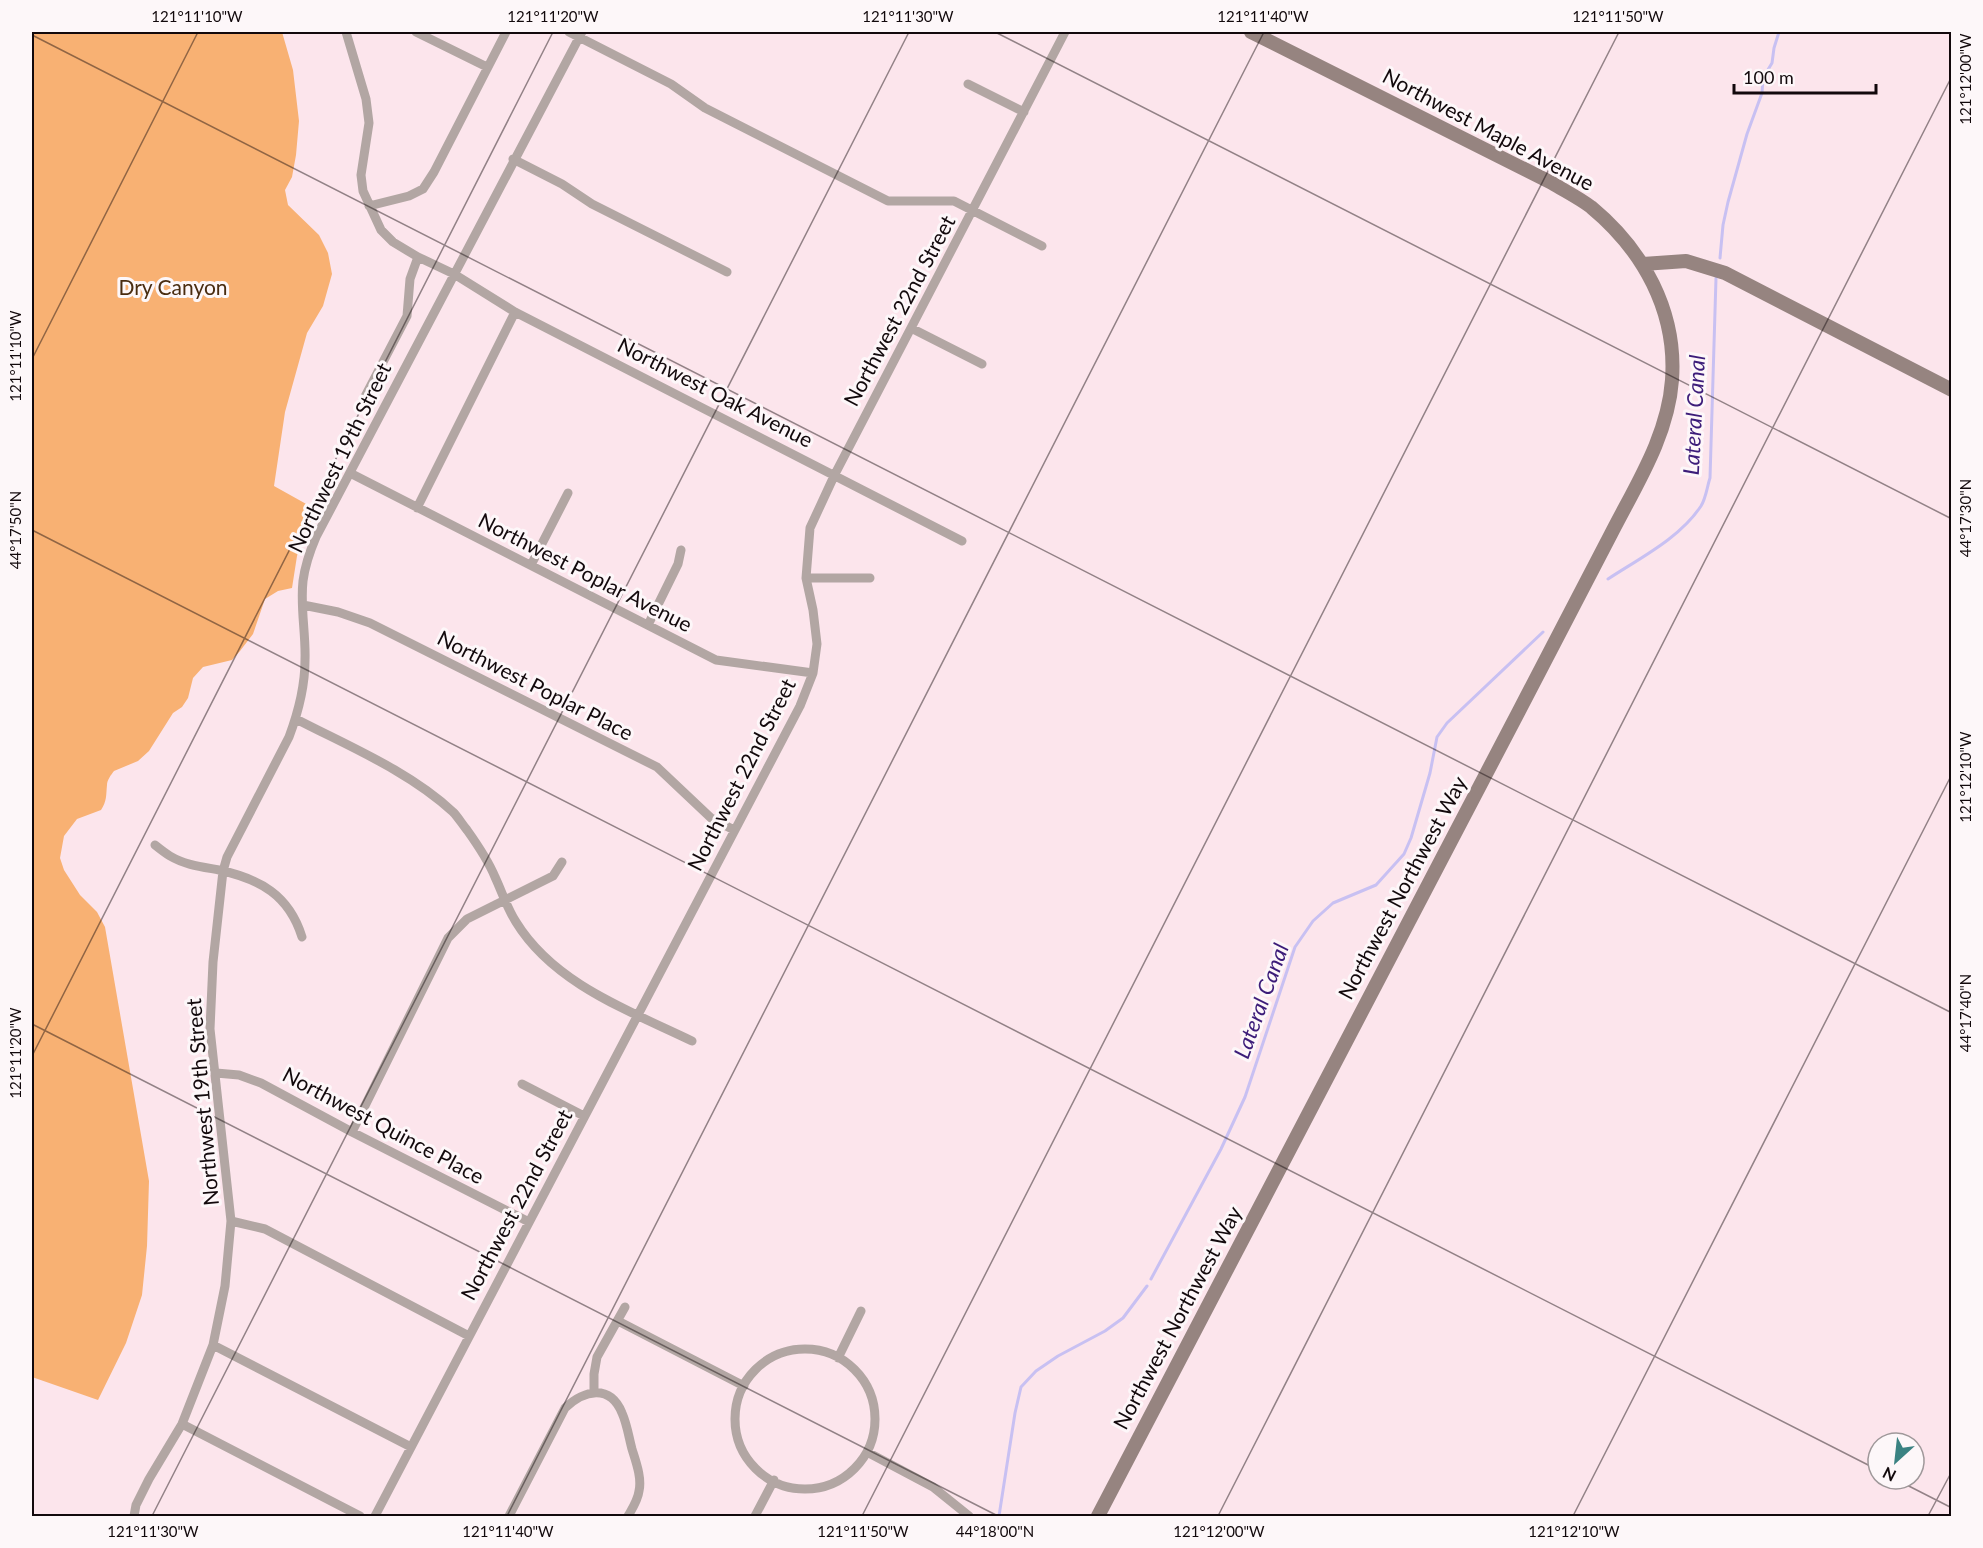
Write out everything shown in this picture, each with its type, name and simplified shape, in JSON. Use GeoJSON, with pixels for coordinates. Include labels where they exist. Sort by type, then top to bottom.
{"type":"FeatureCollection","features":[{"type":"Feature","properties":{"kind":"street","name":"Northwest Oak Avenue"},"geometry":{"type":"LineString","coordinates":[[346,32],[366,99],[369,123],[362,175],[363,191],[381,230],[393,242],[454,274],[515,312],[962,541]]}},
{"type":"Feature","properties":{"kind":"street"},"geometry":{"type":"LineString","coordinates":[[416,32],[487,67]]}},
{"type":"Feature","properties":{"kind":"street"},"geometry":{"type":"LineString","coordinates":[[369,206],[409,196],[423,189],[506,32]]}},
{"type":"Feature","properties":{"kind":"street"},"geometry":{"type":"LineString","coordinates":[[569,32],[580,34],[671,84],[705,108],[888,201],[954,201],[1042,246]]}},
{"type":"Feature","properties":{"kind":"street","name":"Northwest 22nd Street"},"geometry":{"type":"LineString","coordinates":[[375,1516],[800,706],[813,673],[817,644],[806,578],[810,528],[835,474],[1065,32]]}},
{"type":"Feature","properties":{"kind":"street","name":"Northwest Maple Avenue"},"geometry":{"type":"LineString","coordinates":[[1251,32],[1552,183],[1589,206],[1617,232],[1643,264]]}},
{"type":"Feature","properties":{"kind":"street","name":"Northwest 19th Street"},"geometry":{"type":"LineString","coordinates":[[134,1516],[136,1505],[149,1479],[182,1424],[213,1345],[225,1286],[231,1221],[210,1029],[213,962],[227,857],[289,738],[296,719],[305,661],[303,583],[307,560],[316,537],[580,34]]}},
{"type":"Feature","properties":{"kind":"street"},"geometry":{"type":"LineString","coordinates":[[968,84],[1024,112]]}},
{"type":"Feature","properties":{"kind":"street"},"geometry":{"type":"LineString","coordinates":[[513,159],[562,184],[592,204],[727,272]]}},
{"type":"Feature","properties":{"kind":"street"},"geometry":{"type":"LineString","coordinates":[[360,406],[407,316],[410,279],[418,257]]}},
{"type":"Feature","properties":{"kind":"street"},"geometry":{"type":"LineString","coordinates":[[1643,264],[1686,261],[1725,273],[1952,390]]}},
{"type":"Feature","properties":{"kind":"street","name":"Northwest Northwest Way"},"geometry":{"type":"LineString","coordinates":[[1098,1516],[1658,442],[1668,411],[1672,379],[1672,351],[1668,319],[1659,294],[1643,264]]}},
{"type":"Feature","properties":{"kind":"street"},"geometry":{"type":"LineString","coordinates":[[417,507],[515,312]]}},
{"type":"Feature","properties":{"kind":"street"},"geometry":{"type":"LineString","coordinates":[[911,328],[982,364]]}},
{"type":"Feature","properties":{"kind":"street","name":"Northwest Poplar Avenue"},"geometry":{"type":"LineString","coordinates":[[350,473],[716,660],[813,673]]}},
{"type":"Feature","properties":{"kind":"street"},"geometry":{"type":"LineString","coordinates":[[531,566],[568,493]]}},
{"type":"Feature","properties":{"kind":"street"},"geometry":{"type":"LineString","coordinates":[[648,626],[678,564],[681,550]]}},
{"type":"Feature","properties":{"kind":"street"},"geometry":{"type":"LineString","coordinates":[[806,578],[870,578]]}},
{"type":"Feature","properties":{"kind":"street","name":"Northwest Poplar Place"},"geometry":{"type":"LineString","coordinates":[[303,605],[338,612],[370,622],[657,767],[711,818],[734,830]]}},
{"type":"Feature","properties":{"kind":"street"},"geometry":{"type":"LineString","coordinates":[[296,719],[410,779],[430,792],[455,813],[477,844],[494,874],[516,923],[536,947],[556,966],[583,986],[692,1041]]}},
{"type":"Feature","properties":{"kind":"street"},"geometry":{"type":"LineString","coordinates":[[155,845],[170,856],[192,865],[224,871],[255,881],[270,889],[284,903],[297,922],[302,937]]}},
{"type":"Feature","properties":{"kind":"street"},"geometry":{"type":"LineString","coordinates":[[352,1132],[448,938],[467,920],[553,876],[562,862]]}},
{"type":"Feature","properties":{"kind":"street","name":"Northwest Quince Place"},"geometry":{"type":"LineString","coordinates":[[216,1073],[238,1075],[261,1083],[529,1222]]}},
{"type":"Feature","properties":{"kind":"street"},"geometry":{"type":"LineString","coordinates":[[522,1084],[584,1116]]}},
{"type":"Feature","properties":{"kind":"street"},"geometry":{"type":"LineString","coordinates":[[231,1221],[265,1229],[469,1336]]}},
{"type":"Feature","properties":{"kind":"street"},"geometry":{"type":"LineString","coordinates":[[594,1392],[597,1357],[625,1307]]}},
{"type":"Feature","properties":{"kind":"street"},"geometry":{"type":"LineString","coordinates":[[838,1358],[861,1311]]}},
{"type":"Feature","properties":{"kind":"street"},"geometry":{"type":"LineString","coordinates":[[618,1321],[744,1386]]}},
{"type":"Feature","properties":{"kind":"street"},"geometry":{"type":"LineString","coordinates":[[213,1345],[411,1447]]}},
{"type":"Feature","properties":{"kind":"street"},"geometry":{"type":"LineString","coordinates":[[799,1349],[823,1351],[845,1361],[862,1378],[873,1400],[876,1424],[870,1447],[856,1467],[837,1482],[814,1489],[789,1487],[767,1478],[751,1463],[740,1445],[735,1424],[737,1402],[744,1386],[759,1366],[778,1354],[799,1349]]}},
{"type":"Feature","properties":{"kind":"street"},"geometry":{"type":"LineString","coordinates":[[509,1516],[566,1408],[577,1397],[594,1392],[606,1395],[617,1404],[623,1414],[639,1476],[640,1490],[628,1516]]}},
{"type":"Feature","properties":{"kind":"street"},"geometry":{"type":"LineString","coordinates":[[182,1424],[360,1516]]}},
{"type":"Feature","properties":{"kind":"street"},"geometry":{"type":"LineString","coordinates":[[867,1452],[933,1487],[969,1516]]}},
{"type":"Feature","properties":{"kind":"street"},"geometry":{"type":"LineString","coordinates":[[755,1516],[774,1480]]}},
{"type":"Feature","properties":{"kind":"green space","name":"Dry Canyon"},"geometry":{"type":"Polygon","coordinates":[[[32,32],[282,32],[293,70],[299,121],[292,177],[285,190],[288,205],[319,235],[328,253],[332,274],[323,306],[307,333],[285,412],[274,486],[317,510],[302,539],[292,588],[278,591],[265,599],[253,634],[240,651],[232,660],[203,667],[193,678],[188,698],[182,707],[173,713],[149,751],[138,761],[114,771],[108,781],[101,810],[77,819],[64,836],[60,858],[64,870],[80,895],[97,912],[105,927],[149,1181],[147,1246],[142,1295],[126,1343],[98,1400],[32,1377],[32,32]]]}},
{"type":"Feature","properties":{"kind":"waterway","name":"Lateral Canal"},"geometry":{"type":"LineString","coordinates":[[1720,258],[1728,202],[1747,134],[1762,93],[1763,78],[1772,63],[1779,32]]}},
{"type":"Feature","properties":{"kind":"waterway","name":"Lateral Canal"},"geometry":{"type":"LineString","coordinates":[[1608,579],[1671,538],[1692,517],[1704,500],[1710,478],[1716,278]]}},
{"type":"Feature","properties":{"kind":"waterway","name":"Lateral Canal"},"geometry":{"type":"LineString","coordinates":[[1151,1279],[1221,1149],[1245,1097],[1295,947],[1313,921],[1333,903],[1376,885],[1404,854],[1430,773],[1437,737],[1447,723],[1543,632]]}},
{"type":"Feature","properties":{"kind":"waterway","name":"Lateral Canal"},"geometry":{"type":"LineString","coordinates":[[999,1516],[1021,1387],[1036,1371],[1058,1356],[1105,1331],[1123,1318],[1147,1286]]}}]}
